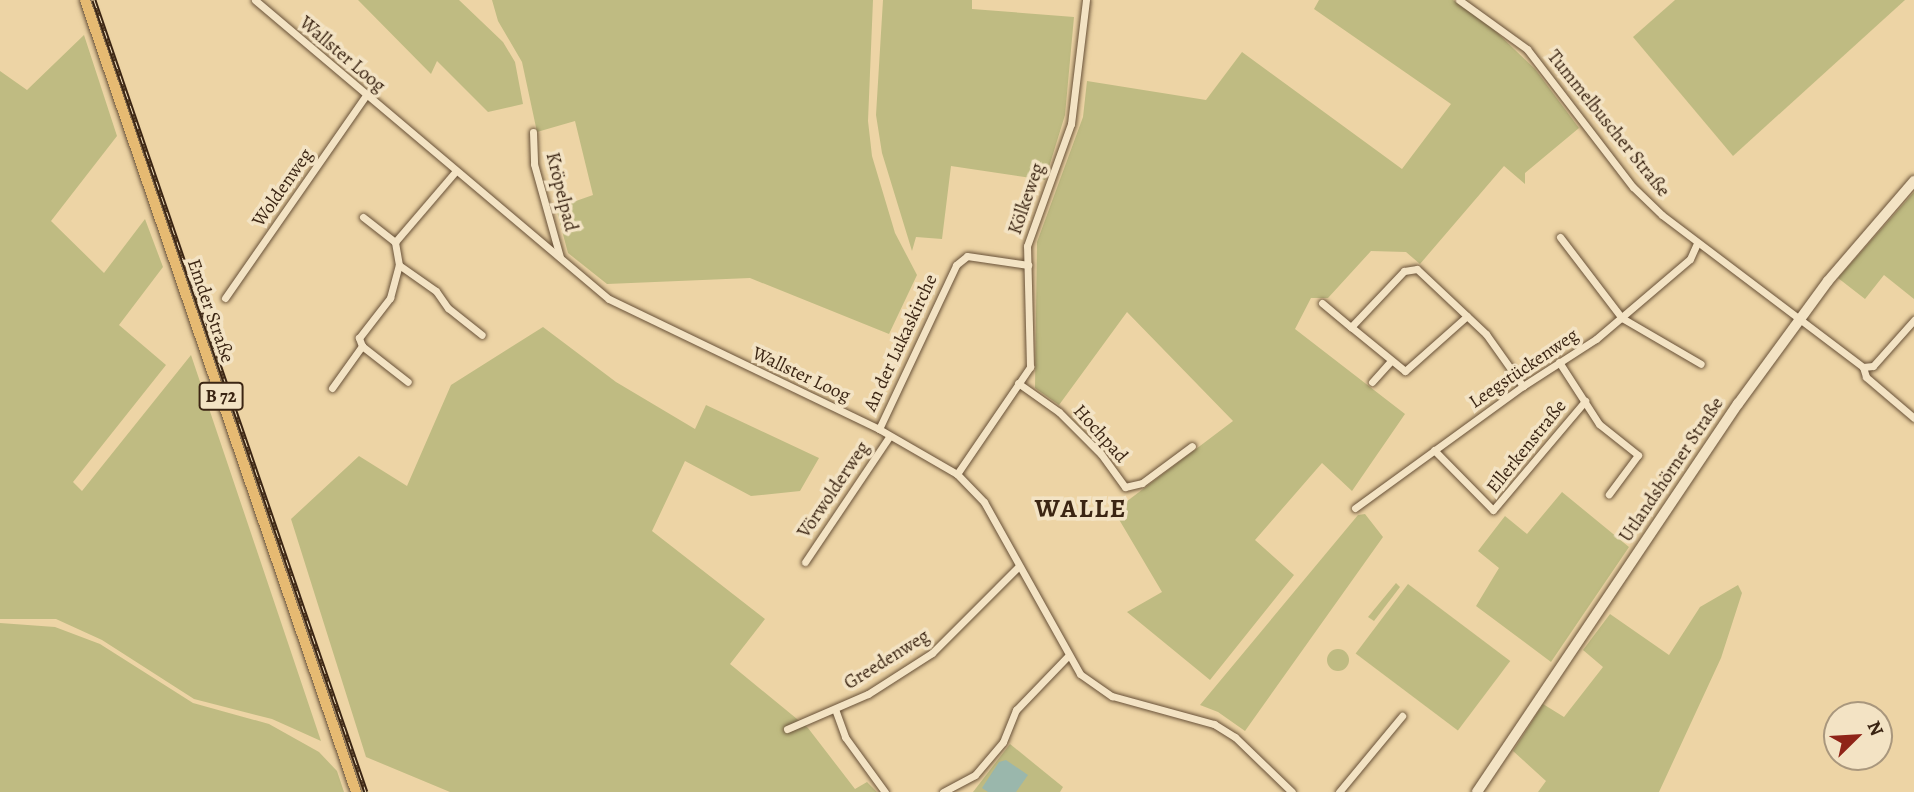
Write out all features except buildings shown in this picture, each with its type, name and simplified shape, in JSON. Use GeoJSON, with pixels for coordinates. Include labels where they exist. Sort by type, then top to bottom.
{"type":"FeatureCollection","features":[{"type":"Feature","properties":{"kind":"main road","name":"Emder Straße"},"geometry":{"type":"LineString","coordinates":[[85,0],[356,792]]}},
{"type":"Feature","properties":{"kind":"street","name":"Wallster Loog"},"geometry":{"type":"LineString","coordinates":[[255,0],[455,172],[609,299],[879,429],[957,474],[984,502],[1067,657],[1080,674],[1112,696],[1214,724],[1235,737],[1292,792]]}},
{"type":"Feature","properties":{"kind":"street","name":"Kölkeweg"},"geometry":{"type":"LineString","coordinates":[[957,474],[1030,367],[1027,246],[1071,124],[1086,0]]}},
{"type":"Feature","properties":{"kind":"street","name":"Tummelbuscher Straße"},"geometry":{"type":"LineString","coordinates":[[1459,0],[1527,50],[1633,187],[1697,243],[1863,367],[1866,377],[1914,418]]}},
{"type":"Feature","properties":{"kind":"street","name":"Woldenweg"},"geometry":{"type":"LineString","coordinates":[[225,298],[366,95]]}},
{"type":"Feature","properties":{"kind":"street","name":"Kröpelpad"},"geometry":{"type":"LineString","coordinates":[[533,132],[534,164],[561,258]]}},
{"type":"Feature","properties":{"kind":"street"},"geometry":{"type":"LineString","coordinates":[[395,242],[455,172]]}},
{"type":"Feature","properties":{"kind":"street","name":"Utlandshörner Straße"},"geometry":{"type":"LineString","coordinates":[[1477,792],[1800,318],[1914,181]]}},
{"type":"Feature","properties":{"kind":"street"},"geometry":{"type":"LineString","coordinates":[[363,217],[395,242],[399,265],[390,298],[359,338],[362,346],[408,382]]}},
{"type":"Feature","properties":{"kind":"street"},"geometry":{"type":"LineString","coordinates":[[1560,237],[1622,318],[1701,364]]}},
{"type":"Feature","properties":{"kind":"street","name":"Leegstückenweg"},"geometry":{"type":"LineString","coordinates":[[1355,508],[1622,318],[1690,259],[1697,243]]}},
{"type":"Feature","properties":{"kind":"street","name":"An der Lukaskirche"},"geometry":{"type":"LineString","coordinates":[[879,429],[956,265],[967,256],[1028,265]]}},
{"type":"Feature","properties":{"kind":"street"},"geometry":{"type":"LineString","coordinates":[[399,265],[436,291],[448,308],[482,335]]}},
{"type":"Feature","properties":{"kind":"street"},"geometry":{"type":"LineString","coordinates":[[1351,327],[1408,269],[1422,272],[1496,346],[1523,386]]}},
{"type":"Feature","properties":{"kind":"street"},"geometry":{"type":"LineString","coordinates":[[1322,303],[1390,362],[1407,371],[1467,316]]}},
{"type":"Feature","properties":{"kind":"street"},"geometry":{"type":"LineString","coordinates":[[1863,367],[1873,366],[1914,320]]}},
{"type":"Feature","properties":{"kind":"street"},"geometry":{"type":"LineString","coordinates":[[332,388],[362,346]]}},
{"type":"Feature","properties":{"kind":"street"},"geometry":{"type":"LineString","coordinates":[[1372,382],[1390,362]]}},
{"type":"Feature","properties":{"kind":"street"},"geometry":{"type":"LineString","coordinates":[[1559,362],[1600,424],[1638,455],[1609,494]]}},
{"type":"Feature","properties":{"kind":"street","name":"Hochpad"},"geometry":{"type":"LineString","coordinates":[[1018,383],[1059,412],[1125,486],[1142,483],[1192,446]]}},
{"type":"Feature","properties":{"kind":"street","name":"Ellerkenstraße"},"geometry":{"type":"LineString","coordinates":[[1434,450],[1488,509],[1497,509],[1585,401]]}},
{"type":"Feature","properties":{"kind":"street","name":"Vörwolderweg"},"geometry":{"type":"LineString","coordinates":[[805,562],[889,436]]}},
{"type":"Feature","properties":{"kind":"street","name":"Greedenweg"},"geometry":{"type":"LineString","coordinates":[[787,729],[835,709],[932,653],[1019,566]]}},
{"type":"Feature","properties":{"kind":"street"},"geometry":{"type":"LineString","coordinates":[[943,792],[975,775],[1003,742],[1017,710],[1067,657]]}},
{"type":"Feature","properties":{"kind":"street"},"geometry":{"type":"LineString","coordinates":[[835,709],[845,737],[885,792]]}},
{"type":"Feature","properties":{"kind":"street"},"geometry":{"type":"LineString","coordinates":[[1339,792],[1402,716]]}},
{"type":"Feature","properties":{"kind":"shaded area"},"geometry":{"type":"Polygon","coordinates":[[[358,0],[459,0],[503,42],[515,62],[523,104],[488,112],[437,61],[431,74],[358,0]]]}},
{"type":"Feature","properties":{"kind":"shaded area"},"geometry":{"type":"Polygon","coordinates":[[[492,0],[873,0],[868,121],[872,156],[895,233],[917,275],[889,334],[750,278],[607,284],[568,253],[556,208],[593,195],[575,121],[537,132],[522,62],[498,21],[492,0]]]}},
{"type":"Feature","properties":{"kind":"shaded area"},"geometry":{"type":"Polygon","coordinates":[[[883,0],[972,0],[972,9],[1074,17],[1065,115],[1045,180],[951,166],[942,239],[916,237],[912,251],[882,153],[876,115],[883,0]]]}},
{"type":"Feature","properties":{"kind":"shaded area"},"geometry":{"type":"Polygon","coordinates":[[[1319,0],[1453,0],[1487,23],[1535,69],[1579,128],[1525,173],[1525,184],[1504,166],[1420,264],[1406,252],[1371,251],[1328,298],[1311,298],[1295,329],[1405,414],[1352,491],[1322,463],[1255,540],[1294,575],[1210,680],[1127,612],[1162,592],[1114,511],[1233,421],[1127,312],[1059,405],[1035,388],[1037,242],[1083,117],[1087,81],[1206,100],[1242,52],[1402,169],[1451,104],[1314,9],[1319,0]]]}},
{"type":"Feature","properties":{"kind":"shaded area"},"geometry":{"type":"Polygon","coordinates":[[[1675,0],[1905,0],[1733,156],[1633,37],[1675,0]]]}},
{"type":"Feature","properties":{"kind":"shaded area"},"geometry":{"type":"Polygon","coordinates":[[[84,35],[117,136],[51,221],[104,273],[145,219],[163,267],[119,325],[166,365],[73,482],[82,491],[191,355],[321,741],[272,719],[194,699],[102,640],[56,619],[0,619],[0,71],[27,90],[84,35]]]}},
{"type":"Feature","properties":{"kind":"shaded area"},"geometry":{"type":"Polygon","coordinates":[[[1914,192],[1914,299],[1884,275],[1865,299],[1838,278],[1914,192]]]}},
{"type":"Feature","properties":{"kind":"shaded area"},"geometry":{"type":"Polygon","coordinates":[[[543,327],[616,382],[695,429],[706,405],[819,458],[800,491],[751,496],[685,461],[652,531],[765,619],[730,664],[808,728],[855,789],[867,782],[877,792],[450,792],[366,757],[291,519],[359,456],[407,486],[451,385],[543,327]]]}},
{"type":"Feature","properties":{"kind":"shaded area"},"geometry":{"type":"Polygon","coordinates":[[[1562,492],[1629,547],[1551,662],[1476,606],[1499,568],[1478,551],[1505,516],[1527,534],[1562,492]]]}},
{"type":"Feature","properties":{"kind":"shaded area"},"geometry":{"type":"Polygon","coordinates":[[[1365,514],[1383,537],[1245,731],[1218,712],[1200,705],[1358,515],[1365,514]]]}},
{"type":"Feature","properties":{"kind":"shaded area"},"geometry":{"type":"Polygon","coordinates":[[[1396,583],[1400,587],[1374,621],[1368,617],[1396,583]]]}},
{"type":"Feature","properties":{"kind":"shaded area"},"geometry":{"type":"Polygon","coordinates":[[[1408,584],[1510,661],[1458,731],[1356,653],[1408,584]]]}},
{"type":"Feature","properties":{"kind":"shaded area"},"geometry":{"type":"Polygon","coordinates":[[[1738,585],[1742,593],[1721,658],[1659,792],[1538,792],[1546,781],[1513,751],[1543,704],[1564,717],[1603,667],[1583,650],[1610,614],[1669,655],[1700,607],[1738,585]]]}},
{"type":"Feature","properties":{"kind":"shaded area"},"geometry":{"type":"Polygon","coordinates":[[[0,623],[55,627],[100,644],[193,703],[269,724],[319,752],[337,771],[344,792],[0,792],[0,623]]]}},
{"type":"Feature","properties":{"kind":"shaded area"},"geometry":{"type":"Polygon","coordinates":[[[1338,649],[1346,652],[1349,660],[1346,668],[1338,671],[1330,668],[1327,660],[1330,652],[1338,649]]]}},
{"type":"Feature","properties":{"kind":"shaded area"},"geometry":{"type":"Polygon","coordinates":[[[1010,744],[1063,787],[1060,792],[973,792],[1010,744]]]}},
{"type":"Feature","properties":{"kind":"shaded area"},"geometry":{"type":"Polygon","coordinates":[[[1006,760],[1028,775],[1016,792],[988,792],[982,788],[999,762],[1006,760]]]}},
{"type":"Feature","properties":{"kind":"railway"},"geometry":{"type":"LineString","coordinates":[[94,0],[366,792]]}},
{"type":"Feature","properties":{"kind":"district","name":"WALLE"},"geometry":{"type":"Point","coordinates":[1081,509]}}]}
